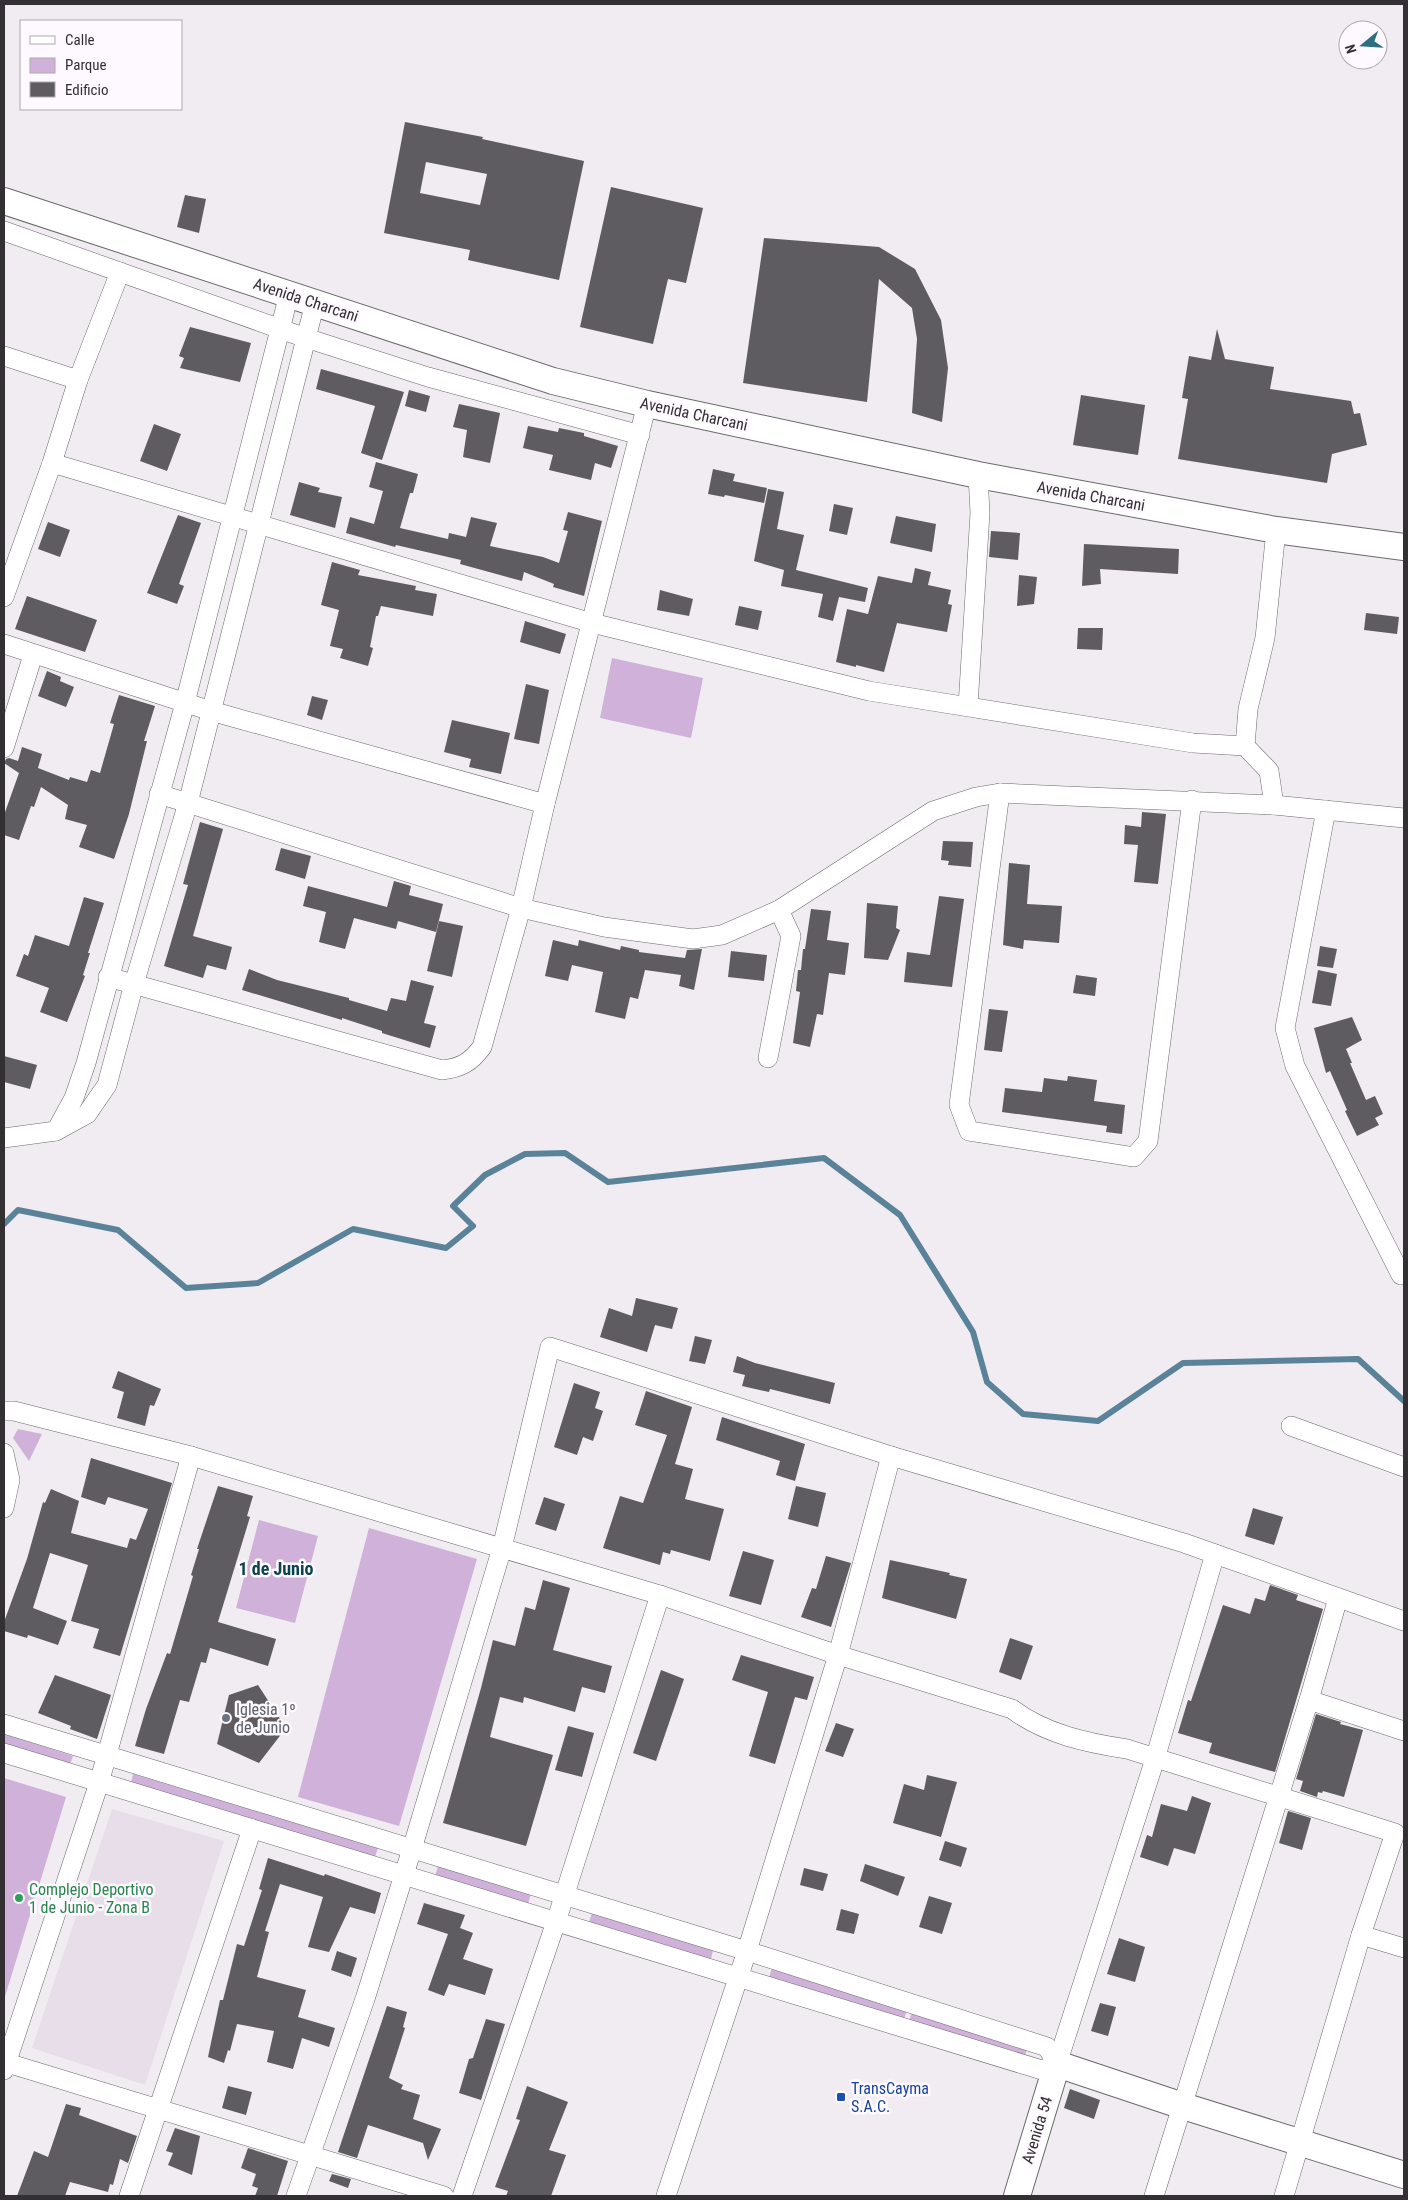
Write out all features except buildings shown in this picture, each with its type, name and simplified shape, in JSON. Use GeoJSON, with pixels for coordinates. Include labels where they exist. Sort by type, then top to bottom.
{"type":"FeatureCollection","features":[{"type":"Feature","properties":{"kind":"main road","name":"Avenida Charcani"},"geometry":{"type":"LineString","coordinates":[[4,201],[553,381],[647,404],[978,475],[1276,530],[1404,547]]}},
{"type":"Feature","properties":{"kind":"main road"},"geometry":{"type":"LineString","coordinates":[[1057,2064],[1182,2106],[1404,2175]]}},
{"type":"Feature","properties":{"kind":"main road","name":"Avenida 54"},"geometry":{"type":"LineString","coordinates":[[1017,2196],[1057,2064]]}},
{"type":"Feature","properties":{"kind":"street"},"geometry":{"type":"LineString","coordinates":[[4,231],[306,338],[428,377],[640,435]]}},
{"type":"Feature","properties":{"kind":"street"},"geometry":{"type":"LineString","coordinates":[[4,597],[52,463],[78,380],[120,272]]}},
{"type":"Feature","properties":{"kind":"street"},"geometry":{"type":"LineString","coordinates":[[56,1131],[74,1098],[86,1063],[108,977],[185,703],[289,294]]}},
{"type":"Feature","properties":{"kind":"street"},"geometry":{"type":"LineString","coordinates":[[4,1138],[56,1131],[87,1114],[107,1085],[134,984],[188,804],[315,303]]}},
{"type":"Feature","properties":{"kind":"street"},"geometry":{"type":"LineString","coordinates":[[4,356],[78,380]]}},
{"type":"Feature","properties":{"kind":"street"},"geometry":{"type":"LineString","coordinates":[[108,977],[442,1070],[457,1068],[472,1060],[482,1047],[521,908],[545,804],[647,404]]}},
{"type":"Feature","properties":{"kind":"street"},"geometry":{"type":"LineString","coordinates":[[52,463],[592,623],[869,691],[1193,743],[1245,746],[1268,771],[1274,805]]}},
{"type":"Feature","properties":{"kind":"street"},"geometry":{"type":"LineString","coordinates":[[968,706],[980,513],[978,475]]}},
{"type":"Feature","properties":{"kind":"street"},"geometry":{"type":"LineString","coordinates":[[1245,746],[1248,708],[1265,638],[1276,530]]}},
{"type":"Feature","properties":{"kind":"street"},"geometry":{"type":"LineString","coordinates":[[4,644],[211,711],[545,804]]}},
{"type":"Feature","properties":{"kind":"street"},"geometry":{"type":"LineString","coordinates":[[4,748],[33,654]]}},
{"type":"Feature","properties":{"kind":"street"},"geometry":{"type":"LineString","coordinates":[[159,794],[521,908],[604,927],[693,939],[722,935],[779,910],[933,811],[1000,793],[1274,805],[1404,818]]}},
{"type":"Feature","properties":{"kind":"street"},"geometry":{"type":"LineString","coordinates":[[1000,793],[959,1105],[969,1131],[1134,1157],[1148,1141],[1192,800]]}},
{"type":"Feature","properties":{"kind":"street"},"geometry":{"type":"LineString","coordinates":[[1326,810],[1285,1028],[1295,1066],[1401,1275]]}},
{"type":"Feature","properties":{"kind":"street"},"geometry":{"type":"LineString","coordinates":[[768,1058],[791,936],[779,910]]}},
{"type":"Feature","properties":{"kind":"street"},"geometry":{"type":"LineString","coordinates":[[296,2196],[365,1999],[412,1849],[502,1548],[550,1347],[891,1456],[1215,1554],[1404,1621]]}},
{"type":"Feature","properties":{"kind":"street"},"geometry":{"type":"LineString","coordinates":[[4,1411],[14,1411],[191,1456],[660,1595],[838,1655],[1012,1709],[1029,1722],[1047,1729],[1155,1759],[1395,1834],[1361,1935],[1302,2142],[1284,2196]]}},
{"type":"Feature","properties":{"kind":"street"},"geometry":{"type":"LineString","coordinates":[[1291,1426],[1404,1467]]}},
{"type":"Feature","properties":{"kind":"street"},"geometry":{"type":"LineString","coordinates":[[4,1453],[10,1480],[4,1508]]}},
{"type":"Feature","properties":{"kind":"street"},"geometry":{"type":"LineString","coordinates":[[191,1456],[99,1783],[5,2065],[158,2108],[444,2196]]}},
{"type":"Feature","properties":{"kind":"street"},"geometry":{"type":"LineString","coordinates":[[666,2196],[737,1976],[747,1951],[838,1655],[891,1456]]}},
{"type":"Feature","properties":{"kind":"street"},"geometry":{"type":"LineString","coordinates":[[1057,2064],[1155,1759],[1215,1554]]}},
{"type":"Feature","properties":{"kind":"street"},"geometry":{"type":"LineString","coordinates":[[462,2196],[556,1922],[660,1595]]}},
{"type":"Feature","properties":{"kind":"street"},"geometry":{"type":"LineString","coordinates":[[1154,2196],[1309,1700],[1338,1598]]}},
{"type":"Feature","properties":{"kind":"street"},"geometry":{"type":"LineString","coordinates":[[1309,1700],[1404,1731]]}},
{"type":"Feature","properties":{"kind":"street"},"geometry":{"type":"LineString","coordinates":[[4,1724],[106,1757],[747,1951],[1047,2047],[1057,2064]]}},
{"type":"Feature","properties":{"kind":"street"},"geometry":{"type":"LineString","coordinates":[[4,1753],[1042,2070],[1057,2064]]}},
{"type":"Feature","properties":{"kind":"street"},"geometry":{"type":"LineString","coordinates":[[129,2196],[252,1829]]}},
{"type":"Feature","properties":{"kind":"street"},"geometry":{"type":"LineString","coordinates":[[1361,1935],[1404,1948]]}},
{"type":"Feature","properties":{"kind":"shaded area"},"geometry":{"type":"Polygon","coordinates":[[[112,1809],[224,1841],[145,2085],[32,2048],[112,1809]]]}},
{"type":"Feature","properties":{"kind":"green space"},"geometry":{"type":"Polygon","coordinates":[[[612,658],[703,678],[691,738],[600,718],[612,658]]]}},
{"type":"Feature","properties":{"kind":"green space"},"geometry":{"type":"Polygon","coordinates":[[[18,1429],[42,1434],[29,1461],[13,1438],[18,1429]]]}},
{"type":"Feature","properties":{"kind":"green space"},"geometry":{"type":"Polygon","coordinates":[[[259,1520],[318,1536],[295,1623],[236,1608],[259,1520]]]}},
{"type":"Feature","properties":{"kind":"green space"},"geometry":{"type":"Polygon","coordinates":[[[369,1528],[477,1559],[399,1826],[298,1797],[369,1528]]]}},
{"type":"Feature","properties":{"kind":"green space"},"geometry":{"type":"Polygon","coordinates":[[[4,1734],[73,1756],[70,1765],[4,1745],[4,1734]]]}},
{"type":"Feature","properties":{"kind":"green space"},"geometry":{"type":"Polygon","coordinates":[[[133,1774],[378,1848],[375,1857],[131,1783],[133,1774]]]}},
{"type":"Feature","properties":{"kind":"green space","name":"Complejo Deportivo 1 de Junio - Zona B"},"geometry":{"type":"Polygon","coordinates":[[[4,1778],[66,1797],[4,2000],[4,1778]]]}},
{"type":"Feature","properties":{"kind":"green space"},"geometry":{"type":"Polygon","coordinates":[[[438,1866],[531,1894],[528,1904],[435,1876],[438,1866]]]}},
{"type":"Feature","properties":{"kind":"green space"},"geometry":{"type":"Polygon","coordinates":[[[592,1913],[713,1950],[711,1959],[589,1922],[592,1913]]]}},
{"type":"Feature","properties":{"kind":"green space"},"geometry":{"type":"Polygon","coordinates":[[[772,1968],[907,2010],[904,2019],[769,1977],[772,1968]]]}},
{"type":"Feature","properties":{"kind":"green space"},"geometry":{"type":"Polygon","coordinates":[[[912,2012],[1027,2049],[1024,2058],[909,2021],[912,2012]]]}},
{"type":"Feature","properties":{"kind":"waterway"},"geometry":{"type":"LineString","coordinates":[[4,1224],[18,1210],[118,1230],[186,1288],[258,1283],[353,1229],[446,1248],[473,1226],[453,1206],[485,1175],[525,1154],[565,1153],[608,1182],[824,1158],[900,1215],[973,1332],[987,1382],[1023,1414],[1098,1421],[1183,1363],[1358,1359],[1404,1401]]}},
{"type":"Feature","properties":{"kind":"place","name":"Iglesia 1º de Junio"},"geometry":{"type":"Point","coordinates":[226,1718]}},
{"type":"Feature","properties":{"kind":"place","name":"Complejo Deportivo 1 de Junio - Zona B"},"geometry":{"type":"Point","coordinates":[19,1898]}},
{"type":"Feature","properties":{"kind":"place","name":"TransCayma S.A.C."},"geometry":{"type":"Point","coordinates":[841,2097]}},
{"type":"Feature","properties":{"kind":"district","name":"1 de Junio"},"geometry":{"type":"Point","coordinates":[276,1568]}}]}
